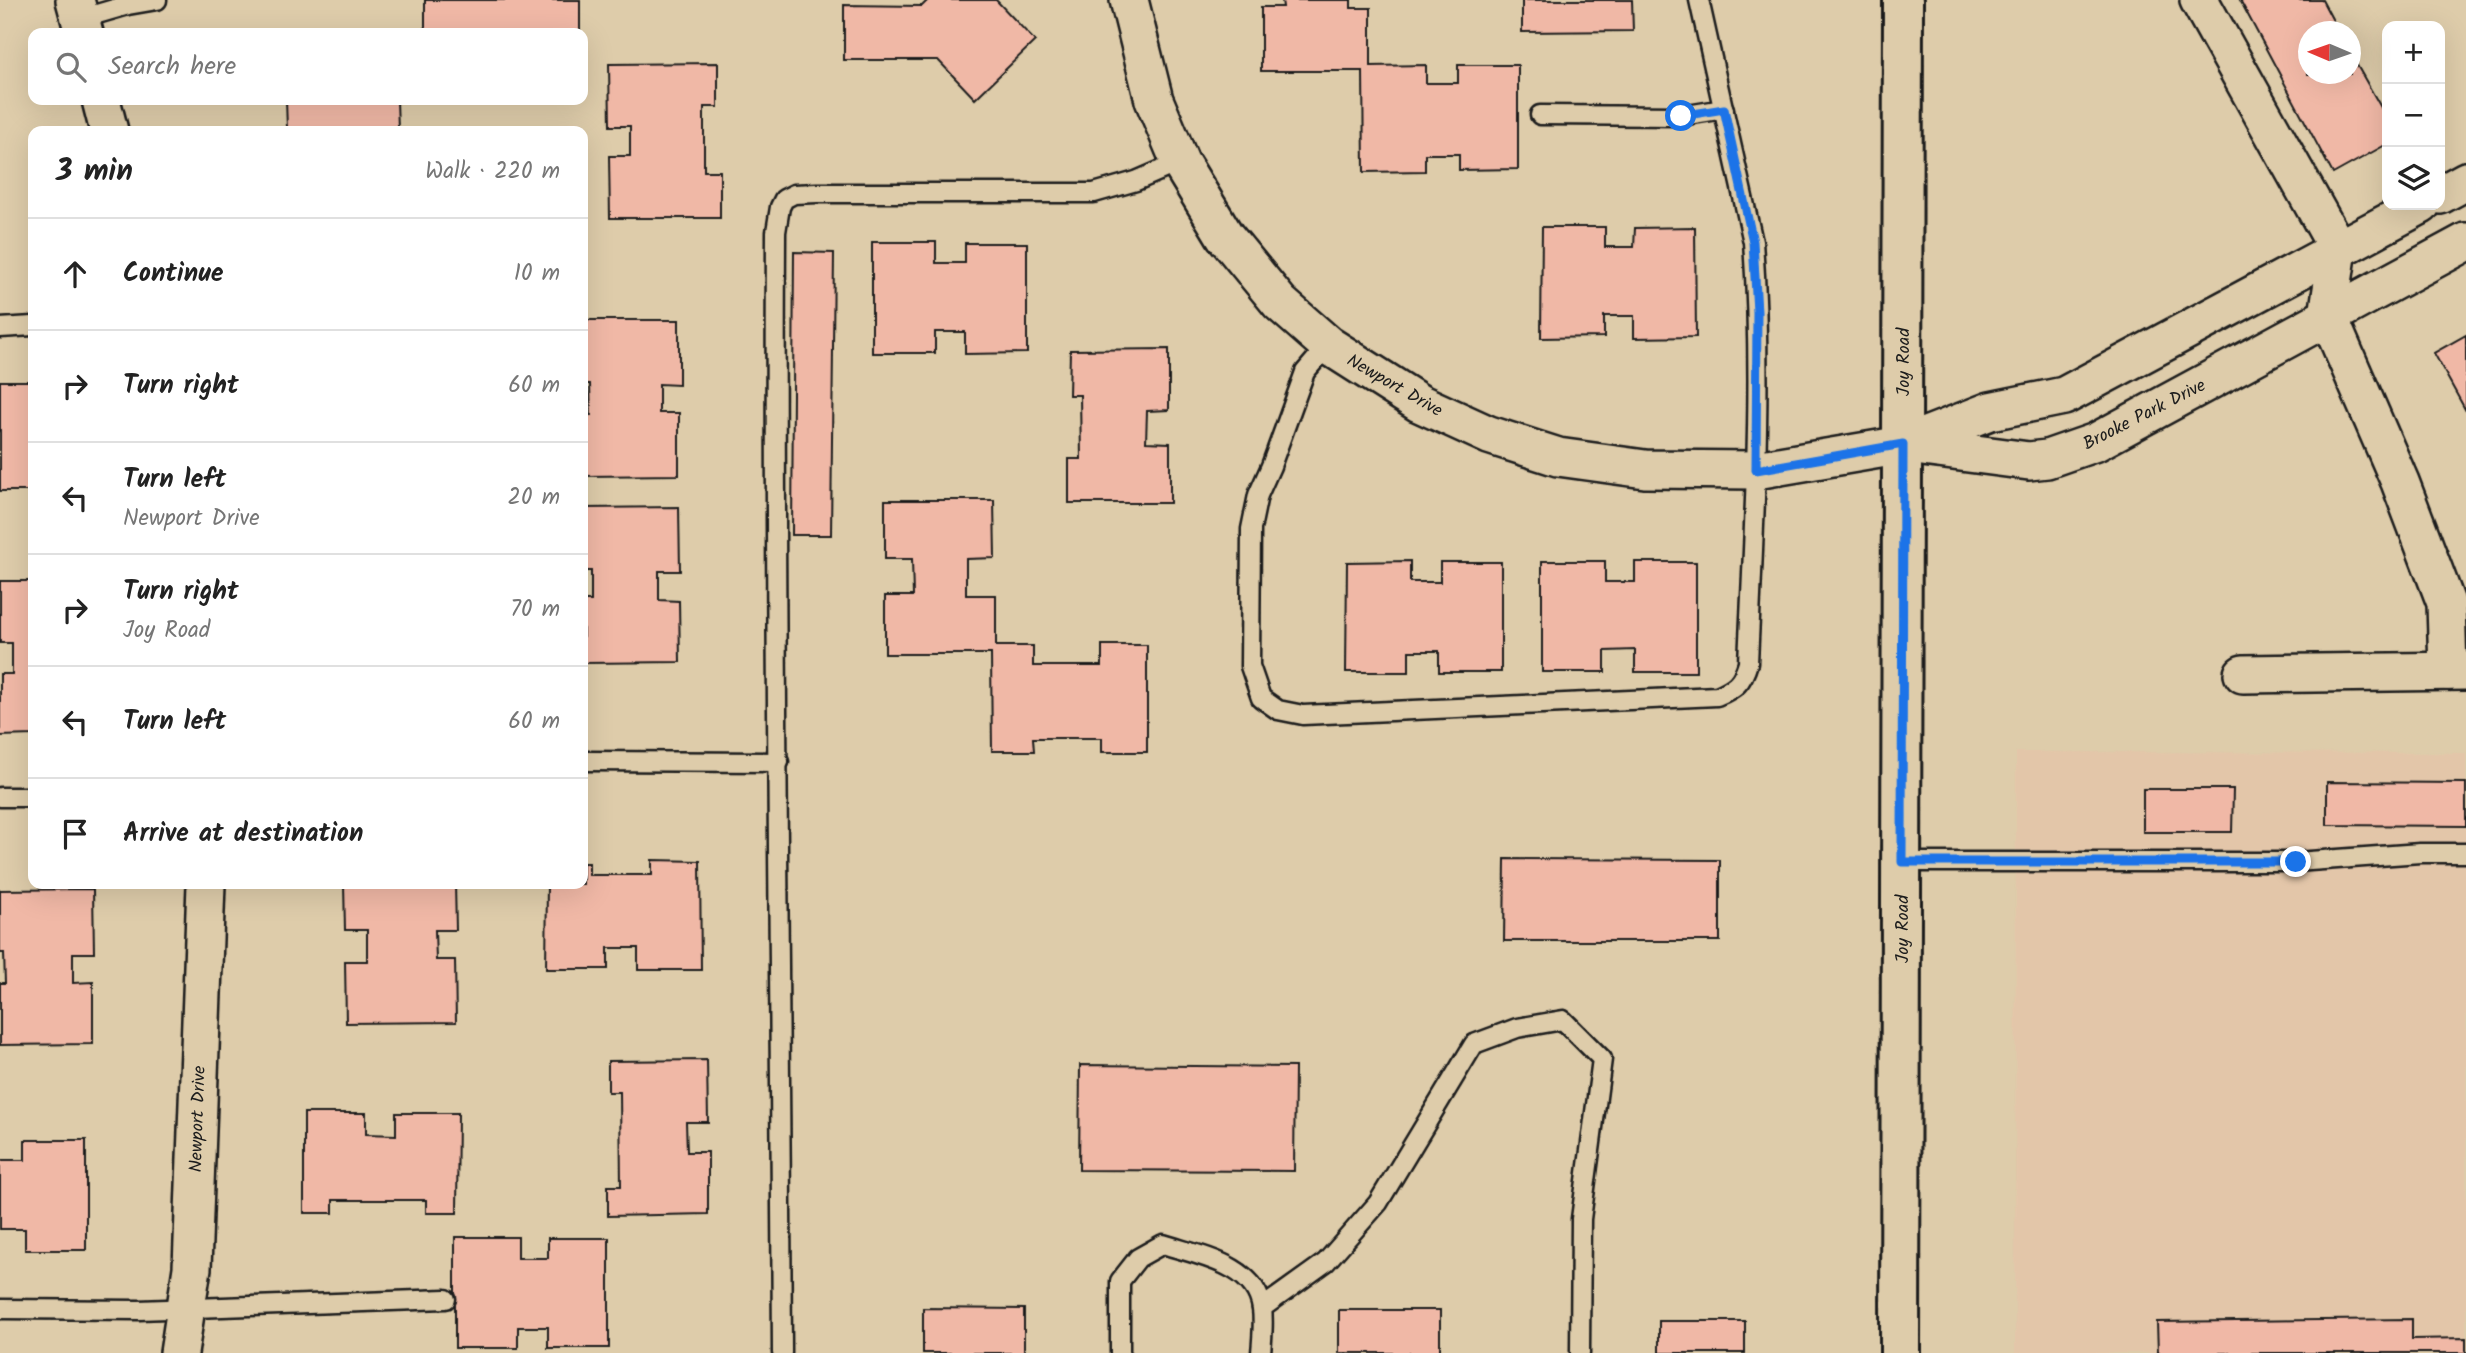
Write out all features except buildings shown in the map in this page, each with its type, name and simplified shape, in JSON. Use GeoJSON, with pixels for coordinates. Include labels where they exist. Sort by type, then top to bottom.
{"type":"FeatureCollection","features":[{"type":"Feature","properties":{"kind":"street","name":"Newport Drive"},"geometry":{"type":"LineString","coordinates":[[1129,0],[1154,100],[1180,162],[1225,236],[1280,303],[1328,345],[1419,403],[1489,435],[1558,457],[1645,469],[1756,470],[1903,444]]}},
{"type":"Feature","properties":{"kind":"street","name":"Joy Road"},"geometry":{"type":"LineString","coordinates":[[1900,1353],[1903,0]]}},
{"type":"Feature","properties":{"kind":"street"},"geometry":{"type":"LineString","coordinates":[[2199,0],[2338,249],[2328,316],[2400,482],[2446,603],[2457,671],[2243,674]]}},
{"type":"Feature","properties":{"kind":"street"},"geometry":{"type":"LineString","coordinates":[[102,105],[109,126]]}},
{"type":"Feature","properties":{"kind":"street"},"geometry":{"type":"LineString","coordinates":[[2445,192],[2466,181]]}},
{"type":"Feature","properties":{"kind":"street"},"geometry":{"type":"LineString","coordinates":[[1903,444],[1990,411],[2064,396],[2412,210]]}},
{"type":"Feature","properties":{"kind":"street","name":"Brooke Park Drive"},"geometry":{"type":"LineString","coordinates":[[1903,444],[2029,461],[2047,459],[2096,442],[2466,242]]}},
{"type":"Feature","properties":{"kind":"street","name":"Newport Drive"},"geometry":{"type":"LineString","coordinates":[[179,1353],[192,1268],[206,889]]}},
{"type":"Feature","properties":{"kind":"lane"},"geometry":{"type":"LineString","coordinates":[[80,17],[157,0]]}},
{"type":"Feature","properties":{"kind":"lane"},"geometry":{"type":"LineString","coordinates":[[1328,345],[1305,372],[1258,495],[1251,529],[1250,666],[1261,698],[1278,710],[1303,715],[1717,696],[1737,688],[1748,663],[1756,470],[1757,312],[1753,242],[1699,0]]}},
{"type":"Feature","properties":{"kind":"lane"},"geometry":{"type":"LineString","coordinates":[[1540,115],[1681,116],[1724,109]]}},
{"type":"Feature","properties":{"kind":"lane"},"geometry":{"type":"LineString","coordinates":[[782,1353],[779,762],[775,549],[776,232],[780,207],[783,199],[794,194],[1094,193],[1136,181],[1180,162]]}},
{"type":"Feature","properties":{"kind":"lane"},"geometry":{"type":"LineString","coordinates":[[0,328],[28,326]]}},
{"type":"Feature","properties":{"kind":"lane"},"geometry":{"type":"LineString","coordinates":[[588,761],[779,762]]}},
{"type":"Feature","properties":{"kind":"lane"},"geometry":{"type":"LineString","coordinates":[[0,797],[28,797]]}},
{"type":"Feature","properties":{"kind":"lane"},"geometry":{"type":"LineString","coordinates":[[1902,862],[2296,862],[2420,853],[2466,853]]}},
{"type":"Feature","properties":{"kind":"lane"},"geometry":{"type":"LineString","coordinates":[[1262,1308],[1326,1262],[1378,1203],[1474,1044],[1517,1028],[1563,1020],[1602,1059],[1581,1219],[1580,1353]]}},
{"type":"Feature","properties":{"kind":"lane"},"geometry":{"type":"LineString","coordinates":[[1120,1353],[1120,1280],[1138,1258],[1164,1244],[1236,1269],[1254,1286],[1262,1308],[1261,1353]]}},
{"type":"Feature","properties":{"kind":"lane"},"geometry":{"type":"LineString","coordinates":[[0,1309],[139,1310],[446,1299]]}},
{"type":"Feature","properties":{"kind":"shaded area"},"geometry":{"type":"Polygon","coordinates":[[[2016,752],[2466,753],[2466,1353],[2015,1353],[2016,752]]]}},
{"type":"Feature","properties":{"kind":"route"},"geometry":{"type":"LineString","coordinates":[[1681,116],[1724,109],[1753,242],[1757,312],[1756,470],[1903,444],[1902,862],[2296,862]]}}]}
